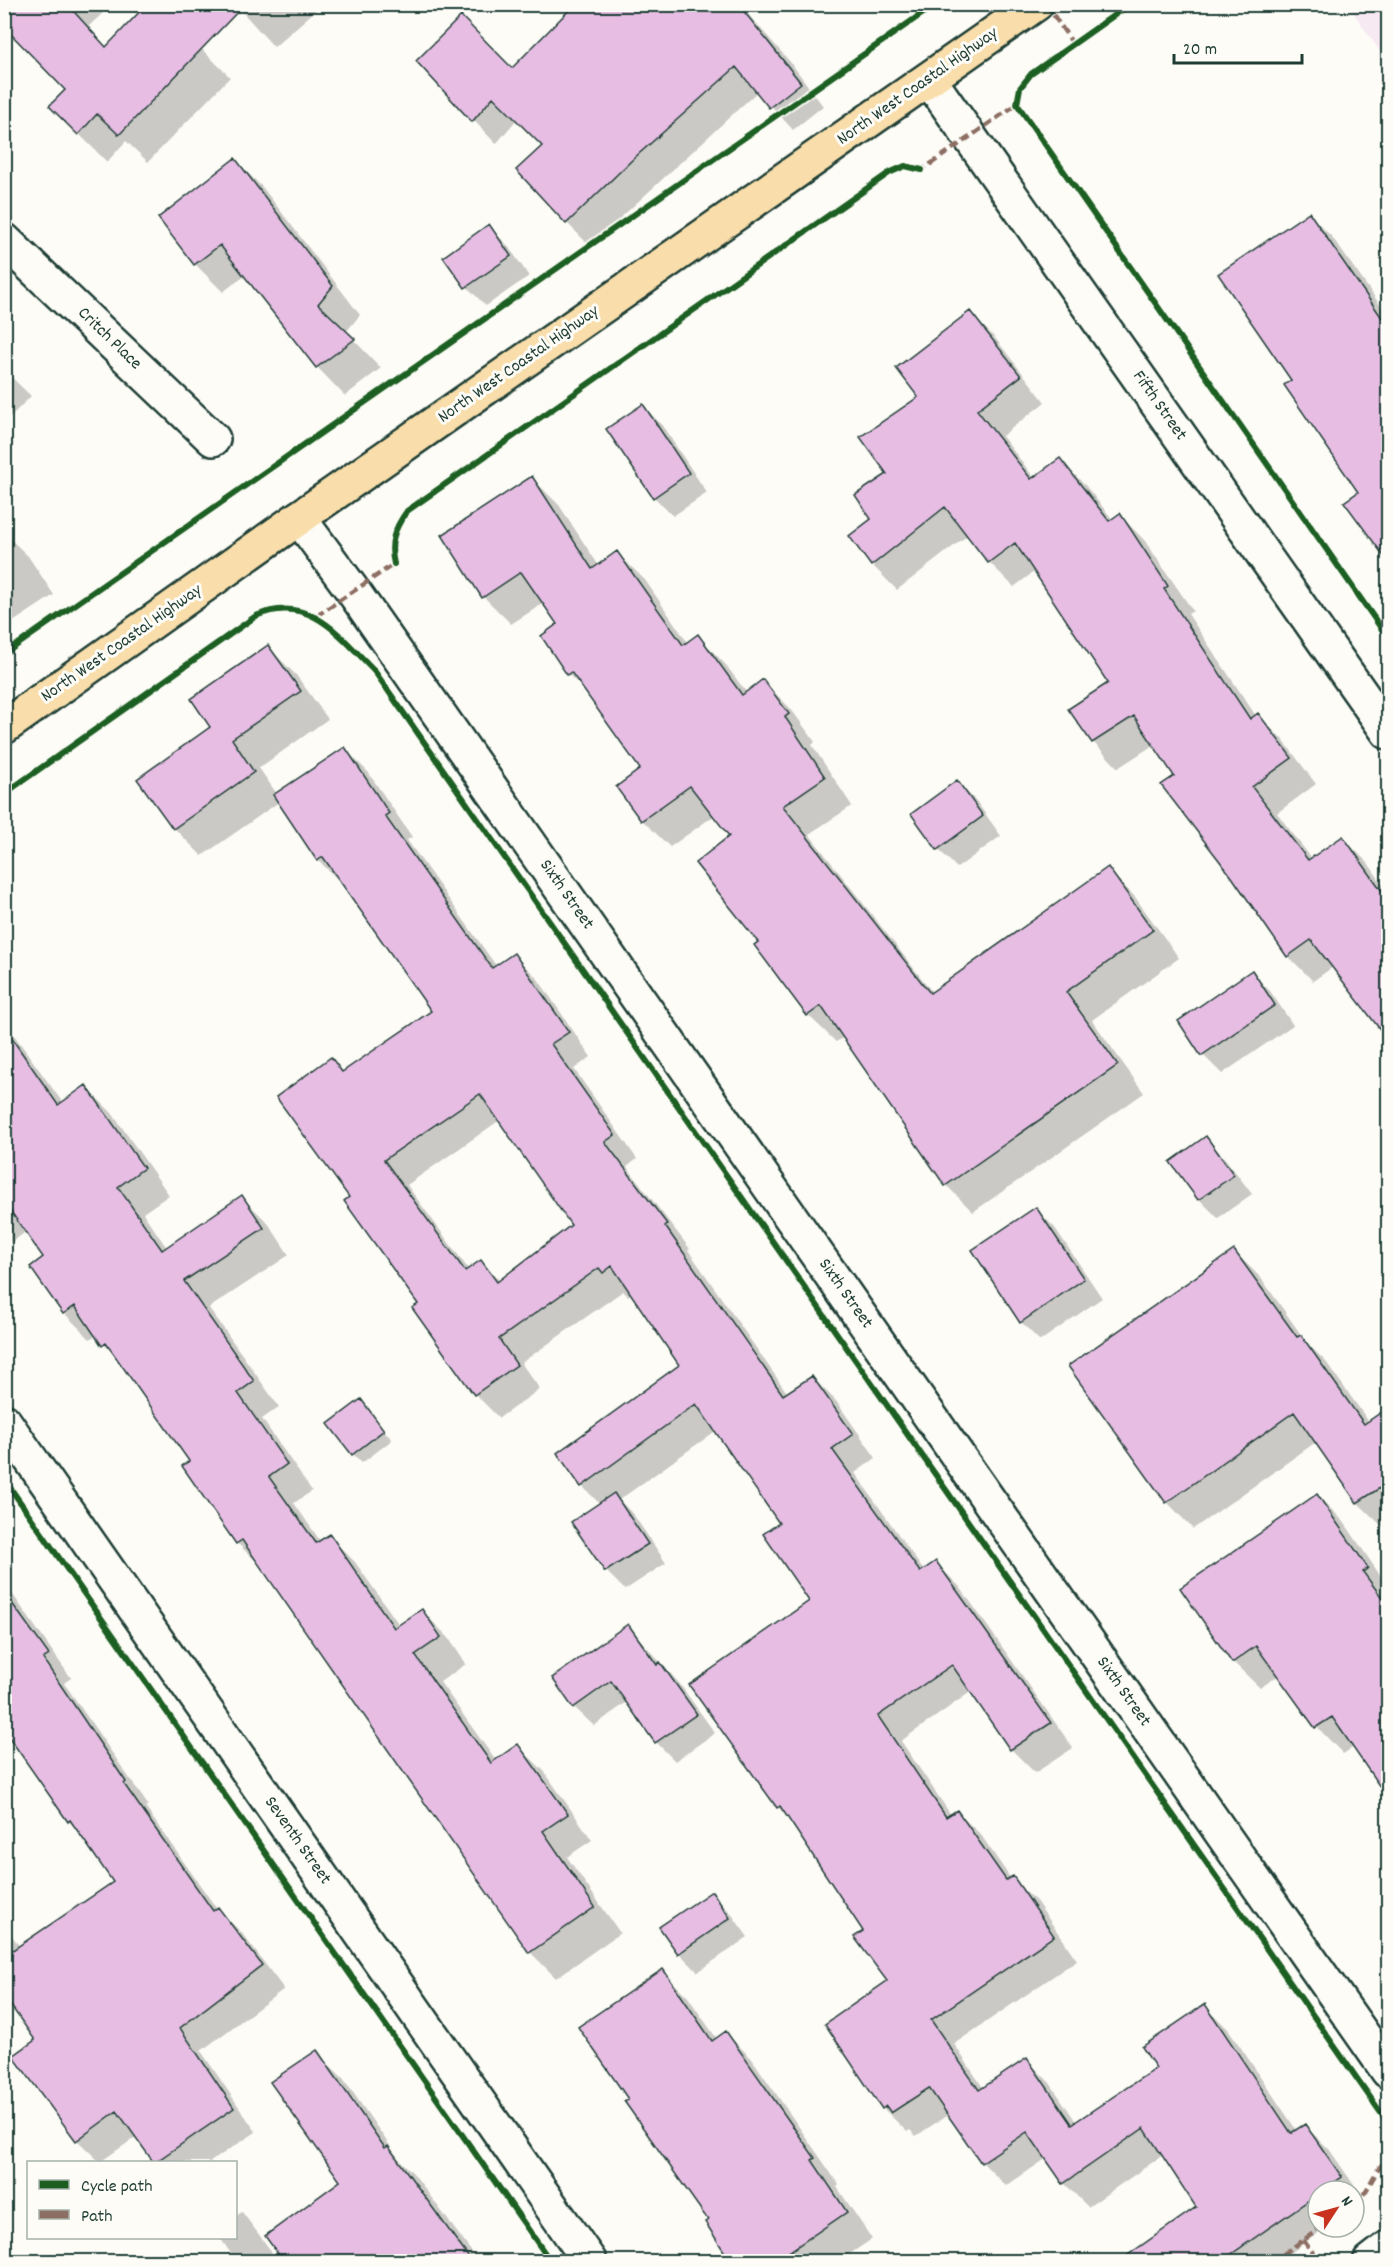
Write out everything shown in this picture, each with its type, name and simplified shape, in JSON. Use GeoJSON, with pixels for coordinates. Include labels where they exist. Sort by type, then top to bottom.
{"type":"FeatureCollection","features":[{"type":"Feature","properties":{"kind":"highway","name":"North West Coastal Highway"},"geometry":{"type":"LineString","coordinates":[[4,727],[299,518],[1036,4]]}},
{"type":"Feature","properties":{"kind":"street","name":"Fifth Street"},"geometry":{"type":"LineString","coordinates":[[929,79],[1389,732]]}},
{"type":"Feature","properties":{"kind":"street","name":"Critch Place"},"geometry":{"type":"LineString","coordinates":[[4,240],[213,439]]}},
{"type":"Feature","properties":{"kind":"street","name":"Sixth Street"},"geometry":{"type":"LineString","coordinates":[[299,518],[367,610],[1389,2071]]}},
{"type":"Feature","properties":{"kind":"street","name":"Seventh Street"},"geometry":{"type":"LineString","coordinates":[[4,1421],[590,2262]]}},
{"type":"Feature","properties":{"kind":"street"},"geometry":{"type":"LineString","coordinates":[[1370,2262],[1389,2248]]}},
{"type":"Feature","properties":{"kind":"shaded area"},"geometry":{"type":"Polygon","coordinates":[[[1348,5],[1388,5],[1388,63],[1348,5]]]}},
{"type":"Feature","properties":{"kind":"building"},"geometry":{"type":"Polygon","coordinates":[[[4,4],[67,4],[106,47],[147,4],[245,4],[119,135],[97,114],[78,135],[49,106],[65,90],[4,27],[4,4]]]}},
{"type":"Feature","properties":{"kind":"building"},"geometry":{"type":"Polygon","coordinates":[[[575,4],[738,4],[801,83],[769,108],[736,67],[632,160],[566,224],[516,170],[542,146],[493,97],[472,122],[416,61],[461,16],[512,68],[575,4]]]}},
{"type":"Feature","properties":{"kind":"building"},"geometry":{"type":"Polygon","coordinates":[[[235,158],[333,286],[318,304],[355,339],[316,368],[220,245],[194,265],[158,218],[235,158]]]}},
{"type":"Feature","properties":{"kind":"building"},"geometry":{"type":"Polygon","coordinates":[[[1309,212],[1389,328],[1389,563],[1344,502],[1358,492],[1284,385],[1291,380],[1218,274],[1309,212]]]}},
{"type":"Feature","properties":{"kind":"building"},"geometry":{"type":"Polygon","coordinates":[[[489,224],[511,256],[465,288],[443,257],[489,224]]]}},
{"type":"Feature","properties":{"kind":"building"},"geometry":{"type":"Polygon","coordinates":[[[970,311],[1021,376],[977,410],[1031,479],[1060,458],[1109,521],[1120,513],[1168,586],[1164,589],[1250,719],[1258,713],[1292,758],[1252,787],[1308,860],[1343,836],[1389,901],[1389,1041],[1311,940],[1287,957],[1232,877],[1161,785],[1174,776],[1134,716],[1092,743],[1068,709],[1108,683],[1015,543],[988,563],[945,507],[871,566],[849,536],[871,519],[855,495],[887,474],[860,437],[918,397],[896,368],[970,311]]]}},
{"type":"Feature","properties":{"kind":"building"},"geometry":{"type":"Polygon","coordinates":[[[643,404],[689,473],[653,498],[606,429],[643,404]]]}},
{"type":"Feature","properties":{"kind":"building"},"geometry":{"type":"Polygon","coordinates":[[[532,476],[592,569],[617,551],[683,645],[698,634],[742,695],[763,679],[789,714],[785,717],[825,777],[783,806],[930,993],[1108,867],[1153,930],[1066,992],[1118,1065],[945,1186],[821,1006],[807,1016],[754,945],[758,942],[695,863],[729,836],[690,786],[641,821],[616,787],[640,769],[571,672],[567,675],[541,636],[557,624],[521,572],[482,598],[442,535],[532,476]]]}},
{"type":"Feature","properties":{"kind":"building"},"geometry":{"type":"Polygon","coordinates":[[[268,645],[301,691],[232,739],[254,772],[173,829],[137,779],[210,727],[191,699],[268,645]]]}},
{"type":"Feature","properties":{"kind":"building"},"geometry":{"type":"Polygon","coordinates":[[[345,747],[389,813],[385,816],[492,968],[514,953],[569,1032],[551,1044],[615,1135],[605,1142],[667,1224],[665,1226],[783,1395],[812,1376],[853,1434],[832,1449],[920,1572],[936,1561],[1051,1723],[1010,1750],[952,1665],[878,1716],[946,1817],[957,1810],[1006,1880],[1013,1876],[1054,1936],[931,2020],[979,2090],[1027,2058],[1072,2124],[1156,2068],[1142,2047],[1205,2004],[1291,2133],[1305,2124],[1342,2177],[1339,2179],[1306,2179],[1306,2202],[1220,2262],[1118,2262],[1196,2207],[1144,2128],[1063,2184],[1027,2132],[981,2163],[929,2088],[891,2113],[886,2106],[882,2109],[825,2024],[887,1981],[854,1937],[863,1931],[780,1806],[777,1808],[689,1685],[809,1601],[763,1534],[779,1523],[696,1404],[581,1487],[557,1453],[679,1365],[612,1266],[603,1273],[599,1268],[499,1339],[517,1365],[474,1395],[412,1308],[418,1304],[344,1201],[349,1197],[276,1097],[331,1057],[342,1072],[431,1011],[323,857],[317,861],[273,795],[345,747]],[[480,1094],[384,1160],[465,1271],[481,1260],[497,1282],[571,1225],[480,1094]]]}},
{"type":"Feature","properties":{"kind":"building"},"geometry":{"type":"Polygon","coordinates":[[[957,780],[983,816],[937,850],[911,814],[957,780]]]}},
{"type":"Feature","properties":{"kind":"building"},"geometry":{"type":"Polygon","coordinates":[[[1252,970],[1275,1005],[1201,1056],[1178,1021],[1252,970]]]}},
{"type":"Feature","properties":{"kind":"building"},"geometry":{"type":"Polygon","coordinates":[[[4,1027],[58,1105],[86,1085],[144,1168],[118,1187],[162,1250],[242,1195],[264,1228],[184,1281],[254,1381],[238,1393],[287,1464],[269,1477],[316,1543],[330,1534],[394,1628],[422,1609],[441,1637],[415,1655],[491,1763],[518,1744],[568,1814],[543,1831],[595,1907],[529,1953],[242,1540],[236,1544],[182,1466],[189,1461],[106,1343],[102,1346],[75,1306],[63,1314],[30,1267],[43,1257],[4,1202],[4,1027]]]}},
{"type":"Feature","properties":{"kind":"building"},"geometry":{"type":"Polygon","coordinates":[[[1206,1136],[1234,1175],[1198,1200],[1170,1162],[1206,1136]]]}},
{"type":"Feature","properties":{"kind":"building"},"geometry":{"type":"Polygon","coordinates":[[[1036,1207],[1084,1279],[1020,1323],[972,1250],[1036,1207]]]}},
{"type":"Feature","properties":{"kind":"building"},"geometry":{"type":"Polygon","coordinates":[[[1234,1250],[1297,1337],[1301,1335],[1364,1424],[1389,1407],[1389,1482],[1357,1503],[1294,1412],[1166,1503],[1068,1366],[1234,1250]]]}},
{"type":"Feature","properties":{"kind":"building"},"geometry":{"type":"Polygon","coordinates":[[[361,1399],[384,1430],[352,1455],[328,1424],[361,1399]]]}},
{"type":"Feature","properties":{"kind":"building"},"geometry":{"type":"Polygon","coordinates":[[[614,1493],[648,1544],[605,1572],[571,1522],[614,1493]]]}},
{"type":"Feature","properties":{"kind":"building"},"geometry":{"type":"Polygon","coordinates":[[[1317,1494],[1368,1568],[1363,1572],[1389,1607],[1389,1800],[1332,1717],[1315,1728],[1256,1646],[1232,1663],[1180,1588],[1317,1494]]]}},
{"type":"Feature","properties":{"kind":"building"},"geometry":{"type":"Polygon","coordinates":[[[4,1592],[49,1655],[43,1659],[126,1782],[124,1784],[213,1911],[218,1907],[262,1965],[180,2028],[234,2108],[157,2161],[153,2161],[117,2111],[76,2141],[13,2056],[35,2040],[4,1996],[4,1956],[113,1882],[4,1730],[4,1592]]]}},
{"type":"Feature","properties":{"kind":"building"},"geometry":{"type":"Polygon","coordinates":[[[628,1624],[657,1665],[660,1662],[697,1714],[655,1743],[611,1681],[573,1708],[552,1678],[628,1624]]]}},
{"type":"Feature","properties":{"kind":"building"},"geometry":{"type":"Polygon","coordinates":[[[712,1891],[730,1918],[678,1954],[659,1927],[712,1891]]]}},
{"type":"Feature","properties":{"kind":"building"},"geometry":{"type":"Polygon","coordinates":[[[663,1969],[712,2041],[726,2031],[815,2158],[812,2160],[847,2212],[774,2262],[731,2262],[705,2222],[708,2220],[624,2101],[628,2099],[578,2027],[663,1969]]]}},
{"type":"Feature","properties":{"kind":"building"},"geometry":{"type":"Polygon","coordinates":[[[317,2050],[385,2148],[388,2146],[472,2262],[284,2262],[265,2236],[340,2181],[270,2082],[317,2050]]]}},
{"type":"Feature","properties":{"kind":"marked path"},"geometry":{"type":"LineString","coordinates":[[1046,4],[1073,44]]}},
{"type":"Feature","properties":{"kind":"marked path"},"geometry":{"type":"LineString","coordinates":[[918,169],[922,170],[1017,104]]}},
{"type":"Feature","properties":{"kind":"marked path"},"geometry":{"type":"LineString","coordinates":[[316,616],[394,564],[393,559]]}},
{"type":"Feature","properties":{"kind":"marked path"},"geometry":{"type":"LineString","coordinates":[[1366,2191],[1378,2170],[1388,2159]]}},
{"type":"Feature","properties":{"kind":"marked path"},"geometry":{"type":"LineString","coordinates":[[1272,2262],[1306,2238]]}},
{"type":"Feature","properties":{"kind":"marked path"},"geometry":{"type":"LineString","coordinates":[[1303,2240],[1320,2262]]}},
{"type":"Feature","properties":{"kind":"cycle path"},"geometry":{"type":"LineString","coordinates":[[4,654],[936,4]]}},
{"type":"Feature","properties":{"kind":"cycle path"},"geometry":{"type":"LineString","coordinates":[[1130,4],[1031,74],[1020,88],[1017,104],[1388,638]]}},
{"type":"Feature","properties":{"kind":"cycle path"},"geometry":{"type":"LineString","coordinates":[[394,564],[392,549],[394,536],[407,511],[889,173],[905,166],[922,170]]}},
{"type":"Feature","properties":{"kind":"cycle path"},"geometry":{"type":"LineString","coordinates":[[4,794],[256,616],[275,610],[292,610],[307,614],[322,621],[348,643],[373,669],[1388,2123]]}},
{"type":"Feature","properties":{"kind":"cycle path"},"geometry":{"type":"LineString","coordinates":[[4,1479],[551,2262]]}}]}
